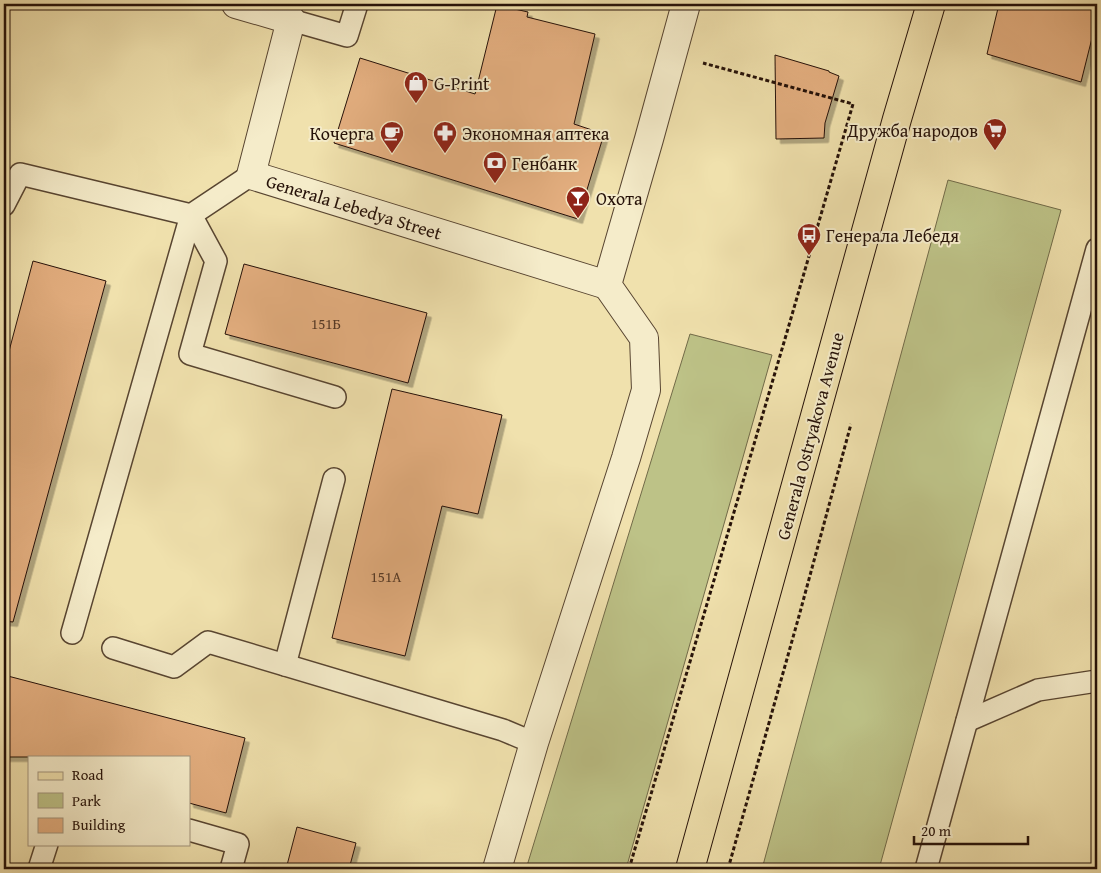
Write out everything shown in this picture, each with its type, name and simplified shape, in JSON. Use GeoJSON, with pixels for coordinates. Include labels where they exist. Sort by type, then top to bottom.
{"type":"FeatureCollection","features":[{"type":"Feature","properties":{"kind":"main road","name":"Generala Ostryakova Avenue"},"geometry":{"type":"LineString","coordinates":[[690,869],[931,4]]}},
{"type":"Feature","properties":{"kind":"street"},"geometry":{"type":"LineString","coordinates":[[236,4],[266,8],[291,20]]}},
{"type":"Feature","properties":{"kind":"street"},"geometry":{"type":"LineString","coordinates":[[497,869],[534,743],[646,390],[644,338],[608,285],[686,4]]}},
{"type":"Feature","properties":{"kind":"street","name":"Generala Lebedya Street"},"geometry":{"type":"LineString","coordinates":[[291,20],[252,174],[608,285]]}},
{"type":"Feature","properties":{"kind":"lane"},"geometry":{"type":"LineString","coordinates":[[291,20],[347,36],[357,4]]}},
{"type":"Feature","properties":{"kind":"lane"},"geometry":{"type":"LineString","coordinates":[[4,205],[20,174],[191,215],[216,261],[190,354],[335,397]]}},
{"type":"Feature","properties":{"kind":"lane"},"geometry":{"type":"LineString","coordinates":[[72,633],[191,215],[252,174]]}},
{"type":"Feature","properties":{"kind":"lane"},"geometry":{"type":"LineString","coordinates":[[926,869],[1097,250]]}},
{"type":"Feature","properties":{"kind":"lane"},"geometry":{"type":"LineString","coordinates":[[285,665],[334,479]]}},
{"type":"Feature","properties":{"kind":"lane"},"geometry":{"type":"LineString","coordinates":[[112,648],[174,667],[208,642],[503,730],[534,743]]}},
{"type":"Feature","properties":{"kind":"lane"},"geometry":{"type":"LineString","coordinates":[[967,721],[1038,690],[1097,680]]}},
{"type":"Feature","properties":{"kind":"lane"},"geometry":{"type":"LineString","coordinates":[[190,830],[238,844],[231,869]]}},
{"type":"Feature","properties":{"kind":"lane"},"geometry":{"type":"LineString","coordinates":[[39,869],[45,846]]}},
{"type":"Feature","properties":{"kind":"path"},"geometry":{"type":"LineString","coordinates":[[629,869],[785,342],[853,104],[671,55]]}},
{"type":"Feature","properties":{"kind":"path"},"geometry":{"type":"LineString","coordinates":[[728,869],[799,616],[852,417]]}},
{"type":"Feature","properties":{"kind":"green space"},"geometry":{"type":"Polygon","coordinates":[[[948,180],[1061,210],[879,869],[762,869],[948,180]]]}},
{"type":"Feature","properties":{"kind":"green space"},"geometry":{"type":"Polygon","coordinates":[[[690,334],[772,355],[626,869],[526,869],[690,334]]]}},
{"type":"Feature","properties":{"kind":"building"},"geometry":{"type":"Polygon","coordinates":[[[999,4],[1097,4],[1097,18],[1081,82],[987,54],[999,4]]]}},
{"type":"Feature","properties":{"kind":"building"},"geometry":{"type":"Polygon","coordinates":[[[497,5],[528,12],[527,17],[595,34],[574,124],[604,134],[578,219],[334,143],[360,58],[475,94],[497,5]]]}},
{"type":"Feature","properties":{"kind":"building"},"geometry":{"type":"Polygon","coordinates":[[[775,55],[829,71],[839,76],[825,123],[824,138],[776,139],[775,55]]]}},
{"type":"Feature","properties":{"kind":"building"},"geometry":{"type":"Polygon","coordinates":[[[33,261],[106,281],[13,622],[4,621],[4,370],[33,261]]]}},
{"type":"Feature","properties":{"kind":"building"},"geometry":{"type":"Polygon","coordinates":[[[244,264],[427,313],[408,383],[225,334],[244,264]]]}},
{"type":"Feature","properties":{"kind":"building"},"geometry":{"type":"Polygon","coordinates":[[[392,389],[502,415],[478,514],[442,506],[405,656],[332,638],[392,389]]]}},
{"type":"Feature","properties":{"kind":"building"},"geometry":{"type":"Polygon","coordinates":[[[4,675],[245,738],[226,813],[190,803],[190,756],[4,757],[4,675]]]}},
{"type":"Feature","properties":{"kind":"building"},"geometry":{"type":"Polygon","coordinates":[[[297,827],[356,843],[349,869],[286,869],[297,827]]]}},
{"type":"Feature","properties":{"kind":"place","name":"G-Print"},"geometry":{"type":"Point","coordinates":[416,104]}},
{"type":"Feature","properties":{"kind":"place","name":"Дружба народов"},"geometry":{"type":"Point","coordinates":[995,151]}},
{"type":"Feature","properties":{"kind":"place","name":"Кочерга"},"geometry":{"type":"Point","coordinates":[392,154]}},
{"type":"Feature","properties":{"kind":"place","name":"Экономная аптека"},"geometry":{"type":"Point","coordinates":[445,154]}},
{"type":"Feature","properties":{"kind":"place","name":"Генбанк"},"geometry":{"type":"Point","coordinates":[495,184]}},
{"type":"Feature","properties":{"kind":"place","name":"Охота"},"geometry":{"type":"Point","coordinates":[578,219]}},
{"type":"Feature","properties":{"kind":"place","name":"Генерала Лебедя"},"geometry":{"type":"Point","coordinates":[809,256]}}]}
